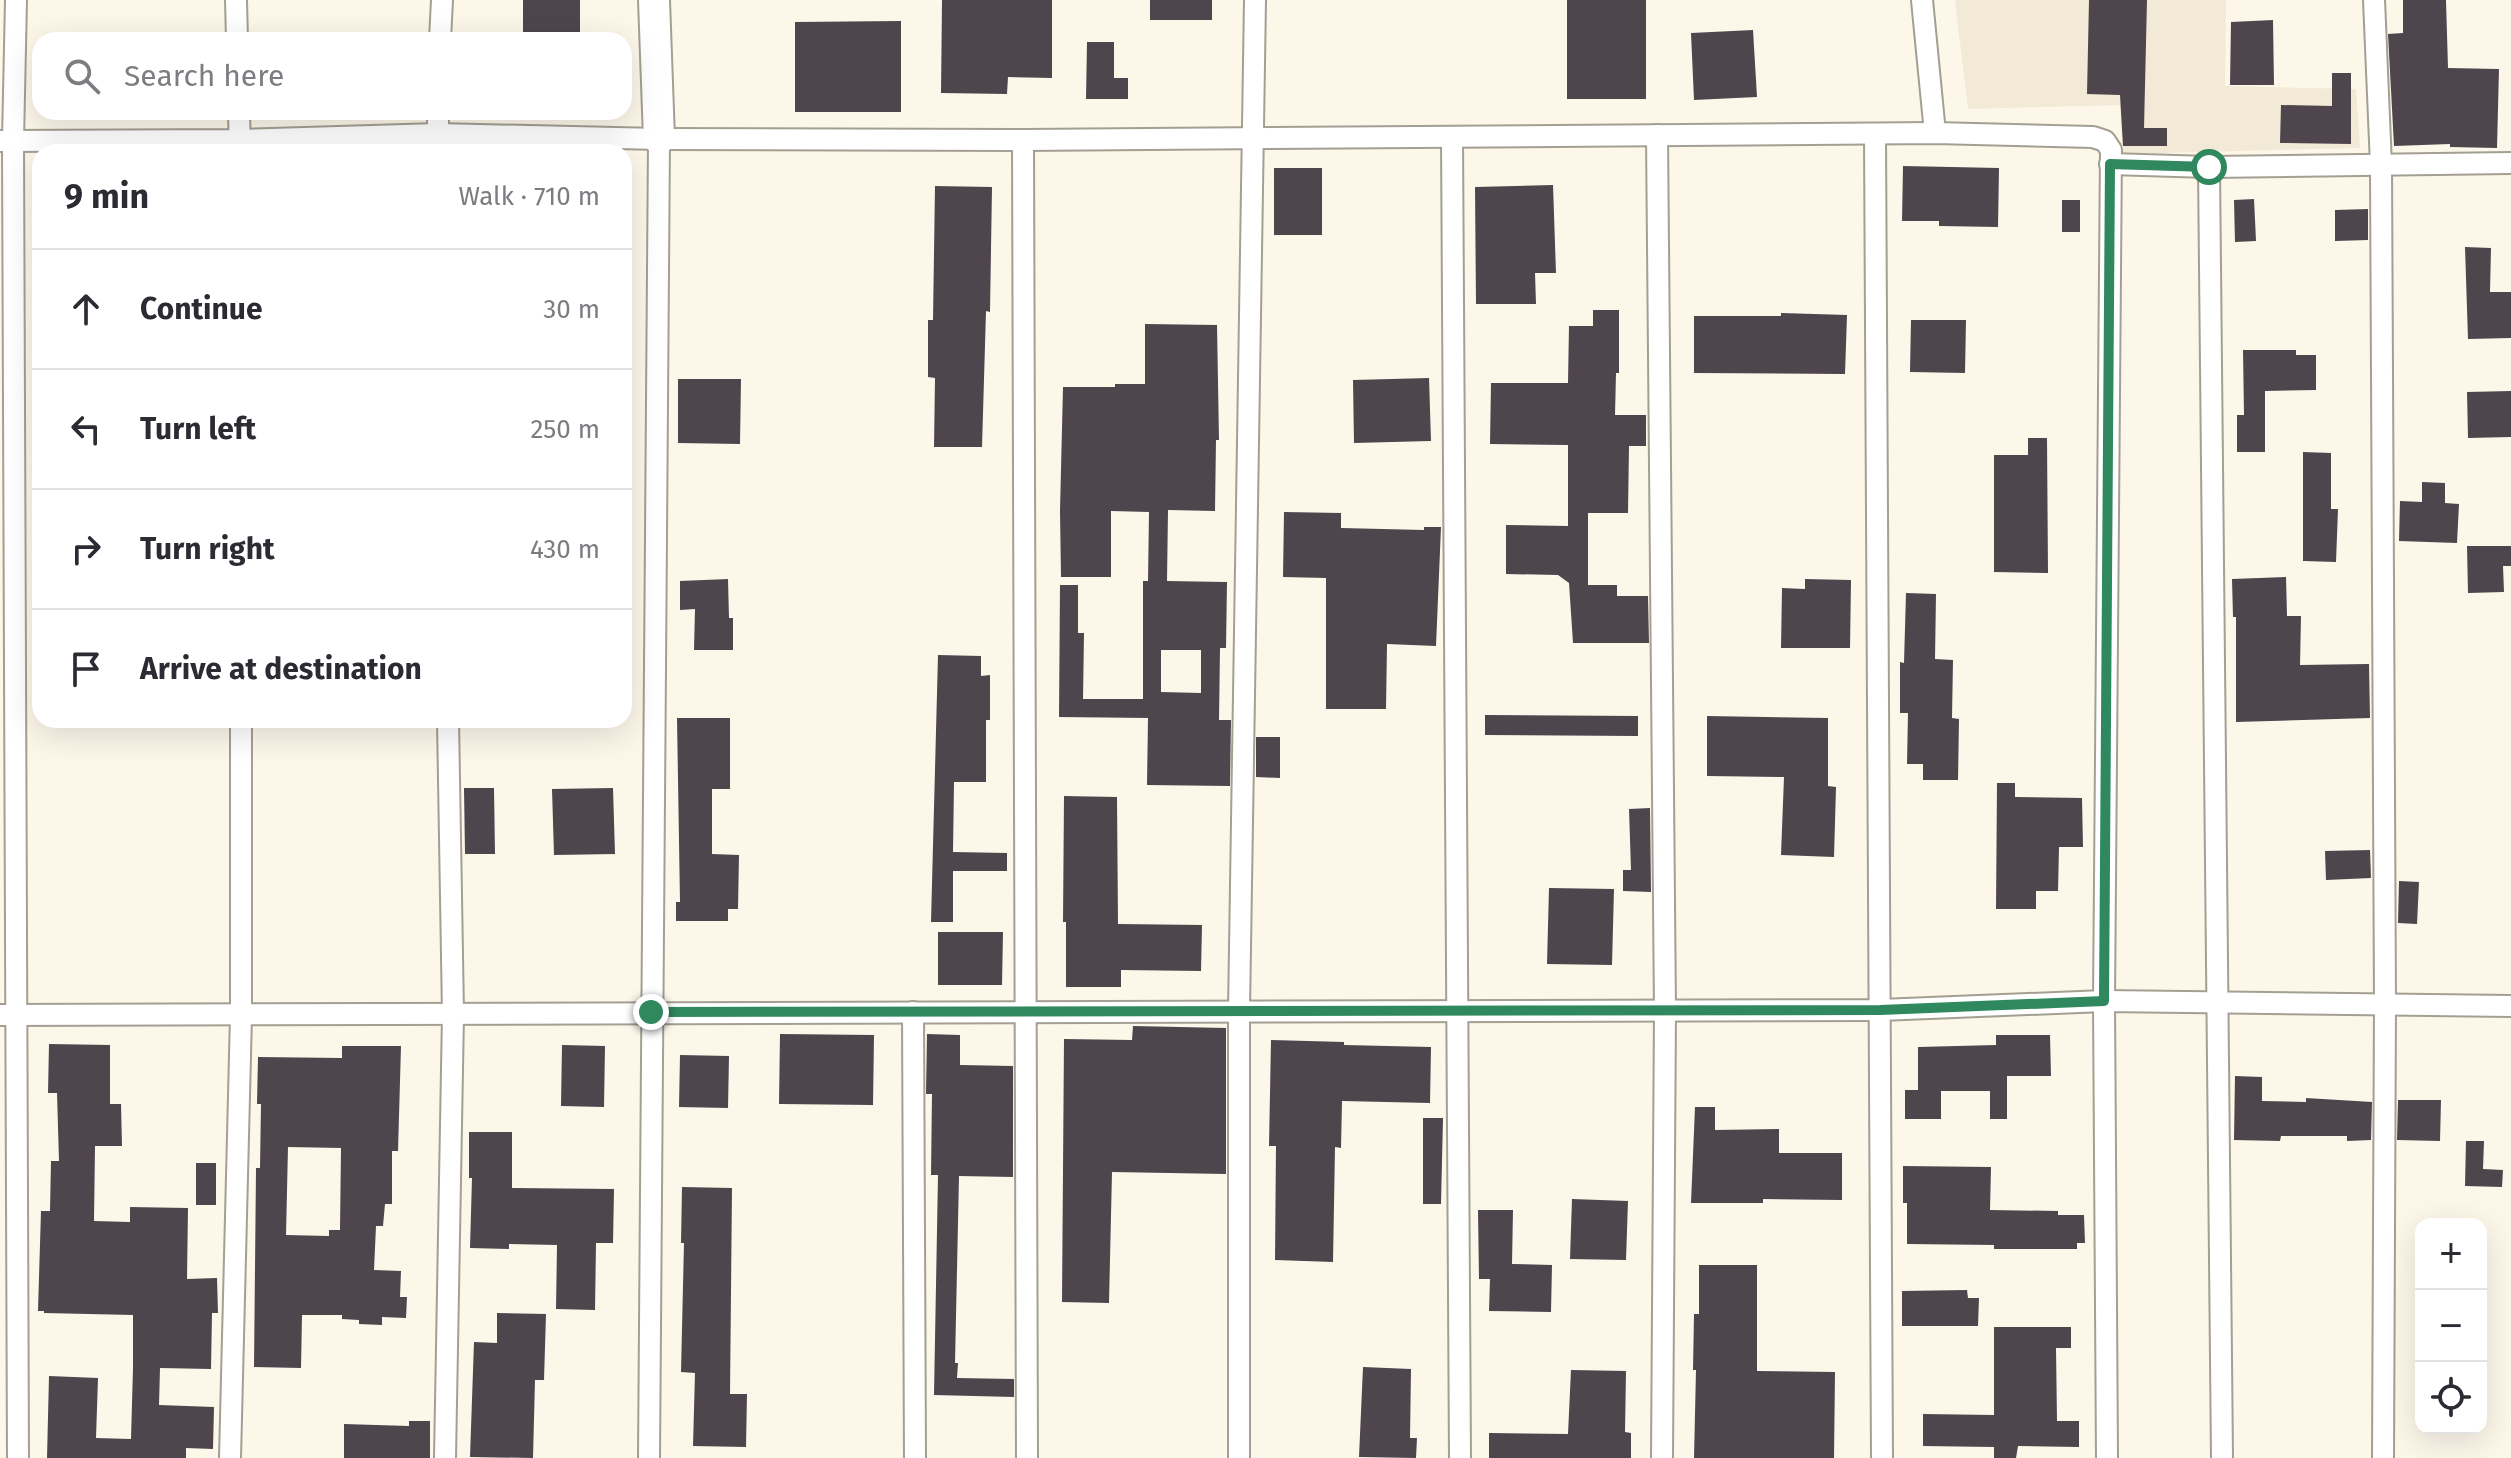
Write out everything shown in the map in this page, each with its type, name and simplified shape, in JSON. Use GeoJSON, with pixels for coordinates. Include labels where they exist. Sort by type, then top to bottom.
{"type":"FeatureCollection","features":[{"type":"Feature","properties":{"kind":"street"},"geometry":{"type":"LineString","coordinates":[[16,0],[6,141],[8,1015],[18,1458]]}},
{"type":"Feature","properties":{"kind":"street"},"geometry":{"type":"LineString","coordinates":[[236,0],[237,32]]}},
{"type":"Feature","properties":{"kind":"street"},"geometry":{"type":"LineString","coordinates":[[440,32],[442,0]]}},
{"type":"Feature","properties":{"kind":"street"},"geometry":{"type":"LineString","coordinates":[[649,1458],[659,139],[654,0]]}},
{"type":"Feature","properties":{"kind":"street"},"geometry":{"type":"LineString","coordinates":[[1239,1458],[1239,1011],[1255,0]]}},
{"type":"Feature","properties":{"kind":"street"},"geometry":{"type":"LineString","coordinates":[[1922,0],[1935,133]]}},
{"type":"Feature","properties":{"kind":"street"},"geometry":{"type":"LineString","coordinates":[[2374,0],[2381,165],[2385,1004],[2383,1458]]}},
{"type":"Feature","properties":{"kind":"street"},"geometry":{"type":"LineString","coordinates":[[239,120],[240,144]]}},
{"type":"Feature","properties":{"kind":"street"},"geometry":{"type":"LineString","coordinates":[[438,120],[438,143]]}},
{"type":"Feature","properties":{"kind":"street"},"geometry":{"type":"LineString","coordinates":[[372,144],[659,139],[1023,140],[1935,133],[2093,137],[2105,141],[2111,150],[2104,1001],[2107,1458]]}},
{"type":"Feature","properties":{"kind":"street"},"geometry":{"type":"LineString","coordinates":[[1875,134],[1882,1458]]}},
{"type":"Feature","properties":{"kind":"street"},"geometry":{"type":"LineString","coordinates":[[1657,135],[1665,1011],[1662,1458]]}},
{"type":"Feature","properties":{"kind":"street"},"geometry":{"type":"LineString","coordinates":[[1452,137],[1460,1458]]}},
{"type":"Feature","properties":{"kind":"street"},"geometry":{"type":"LineString","coordinates":[[1023,140],[1027,1458]]}},
{"type":"Feature","properties":{"kind":"street"},"geometry":{"type":"LineString","coordinates":[[6,141],[146,144]]}},
{"type":"Feature","properties":{"kind":"street"},"geometry":{"type":"LineString","coordinates":[[2110,164],[2209,167],[2511,163]]}},
{"type":"Feature","properties":{"kind":"street"},"geometry":{"type":"LineString","coordinates":[[2209,167],[2220,1003],[2222,1458]]}},
{"type":"Feature","properties":{"kind":"street"},"geometry":{"type":"LineString","coordinates":[[230,1458],[241,1015],[241,728]]}},
{"type":"Feature","properties":{"kind":"street"},"geometry":{"type":"LineString","coordinates":[[445,1458],[453,1014],[448,728]]}},
{"type":"Feature","properties":{"kind":"street"},"geometry":{"type":"LineString","coordinates":[[8,1015],[1880,1010],[2104,1001],[2511,1006]]}},
{"type":"Feature","properties":{"kind":"street"},"geometry":{"type":"LineString","coordinates":[[913,1012],[915,1458]]}},
{"type":"Feature","properties":{"kind":"shaded area"},"geometry":{"type":"Polygon","coordinates":[[[1955,0],[2226,0],[2225,86],[2356,89],[2360,148],[2123,154],[2120,105],[1968,109],[1955,0]]]}},
{"type":"Feature","properties":{"kind":"building"},"geometry":{"type":"Polygon","coordinates":[[[523,0],[580,0],[580,32],[523,32],[523,0]]]}},
{"type":"Feature","properties":{"kind":"building"},"geometry":{"type":"Polygon","coordinates":[[[942,0],[1052,0],[1052,78],[1008,77],[1007,94],[941,93],[942,0]]]}},
{"type":"Feature","properties":{"kind":"building"},"geometry":{"type":"Polygon","coordinates":[[[1150,0],[1212,0],[1212,20],[1150,20],[1150,0]]]}},
{"type":"Feature","properties":{"kind":"building"},"geometry":{"type":"Polygon","coordinates":[[[1567,0],[1646,0],[1646,99],[1567,99],[1567,0]]]}},
{"type":"Feature","properties":{"kind":"building"},"geometry":{"type":"Polygon","coordinates":[[[2089,0],[2147,0],[2144,128],[2167,128],[2167,146],[2123,146],[2120,95],[2087,94],[2089,0]]]}},
{"type":"Feature","properties":{"kind":"building"},"geometry":{"type":"Polygon","coordinates":[[[2403,0],[2446,0],[2448,68],[2499,69],[2497,148],[2450,147],[2450,144],[2394,146],[2388,34],[2403,33],[2403,0]]]}},
{"type":"Feature","properties":{"kind":"building"},"geometry":{"type":"Polygon","coordinates":[[[2273,20],[2274,85],[2230,85],[2231,22],[2273,20]]]}},
{"type":"Feature","properties":{"kind":"building"},"geometry":{"type":"Polygon","coordinates":[[[901,21],[901,112],[795,112],[795,22],[901,21]]]}},
{"type":"Feature","properties":{"kind":"building"},"geometry":{"type":"Polygon","coordinates":[[[1753,30],[1757,97],[1694,100],[1691,33],[1753,30]]]}},
{"type":"Feature","properties":{"kind":"building"},"geometry":{"type":"Polygon","coordinates":[[[1087,42],[1114,42],[1114,78],[1128,78],[1128,99],[1086,99],[1087,42]]]}},
{"type":"Feature","properties":{"kind":"building"},"geometry":{"type":"Polygon","coordinates":[[[2332,73],[2351,73],[2351,144],[2280,143],[2281,105],[2332,106],[2332,73]]]}},
{"type":"Feature","properties":{"kind":"building"},"geometry":{"type":"Polygon","coordinates":[[[1903,166],[1999,168],[1998,227],[1939,226],[1939,221],[1902,221],[1903,166]]]}},
{"type":"Feature","properties":{"kind":"building"},"geometry":{"type":"Polygon","coordinates":[[[1274,168],[1322,168],[1322,235],[1274,235],[1274,168]]]}},
{"type":"Feature","properties":{"kind":"building"},"geometry":{"type":"Polygon","coordinates":[[[1553,185],[1556,273],[1535,273],[1536,304],[1476,304],[1475,187],[1553,185]]]}},
{"type":"Feature","properties":{"kind":"building"},"geometry":{"type":"Polygon","coordinates":[[[935,186],[992,187],[990,312],[986,311],[982,447],[934,447],[935,378],[928,377],[928,320],[933,320],[935,186]]]}},
{"type":"Feature","properties":{"kind":"building"},"geometry":{"type":"Polygon","coordinates":[[[2254,199],[2256,241],[2235,242],[2234,200],[2254,199]]]}},
{"type":"Feature","properties":{"kind":"building"},"geometry":{"type":"Polygon","coordinates":[[[2062,200],[2080,200],[2080,232],[2062,232],[2062,200]]]}},
{"type":"Feature","properties":{"kind":"building"},"geometry":{"type":"Polygon","coordinates":[[[2368,209],[2368,240],[2335,241],[2335,210],[2368,209]]]}},
{"type":"Feature","properties":{"kind":"building"},"geometry":{"type":"Polygon","coordinates":[[[2465,247],[2491,248],[2490,292],[2511,292],[2511,338],[2468,339],[2465,247]]]}},
{"type":"Feature","properties":{"kind":"building"},"geometry":{"type":"Polygon","coordinates":[[[1593,310],[1619,310],[1615,415],[1646,415],[1646,446],[1629,446],[1628,513],[1588,513],[1588,585],[1617,585],[1617,596],[1648,596],[1649,643],[1573,643],[1569,583],[1558,575],[1506,574],[1506,525],[1568,526],[1568,445],[1490,444],[1491,383],[1568,383],[1569,326],[1593,326],[1593,310]]]}},
{"type":"Feature","properties":{"kind":"building"},"geometry":{"type":"Polygon","coordinates":[[[1781,313],[1847,315],[1845,374],[1694,373],[1694,316],[1781,316],[1781,313]]]}},
{"type":"Feature","properties":{"kind":"building"},"geometry":{"type":"Polygon","coordinates":[[[1911,320],[1966,320],[1965,373],[1910,372],[1911,320]]]}},
{"type":"Feature","properties":{"kind":"building"},"geometry":{"type":"Polygon","coordinates":[[[1145,324],[1217,325],[1219,440],[1216,440],[1215,511],[1168,510],[1167,581],[1227,582],[1226,648],[1220,648],[1219,720],[1231,720],[1230,786],[1147,785],[1148,718],[1059,717],[1060,585],[1078,585],[1078,633],[1084,633],[1083,699],[1143,699],[1143,581],[1148,581],[1149,512],[1111,511],[1111,577],[1061,577],[1063,387],[1145,384],[1145,324]],[[1161,650],[1161,692],[1201,693],[1201,650],[1161,650]]]}},
{"type":"Feature","properties":{"kind":"building"},"geometry":{"type":"Polygon","coordinates":[[[2243,350],[2296,350],[2296,355],[2316,355],[2316,390],[2265,391],[2265,452],[2237,452],[2237,415],[2244,415],[2243,350]]]}},
{"type":"Feature","properties":{"kind":"building"},"geometry":{"type":"Polygon","coordinates":[[[1429,378],[1431,441],[1354,443],[1353,380],[1429,378]]]}},
{"type":"Feature","properties":{"kind":"building"},"geometry":{"type":"Polygon","coordinates":[[[678,379],[741,379],[740,444],[678,443],[678,379]]]}},
{"type":"Feature","properties":{"kind":"building"},"geometry":{"type":"Polygon","coordinates":[[[2511,391],[2511,437],[2468,438],[2467,392],[2511,391]]]}},
{"type":"Feature","properties":{"kind":"building"},"geometry":{"type":"Polygon","coordinates":[[[2028,438],[2047,438],[2048,573],[1994,572],[1994,455],[2028,455],[2028,438]]]}},
{"type":"Feature","properties":{"kind":"building"},"geometry":{"type":"Polygon","coordinates":[[[2303,452],[2331,453],[2331,509],[2338,509],[2336,562],[2303,561],[2303,452]]]}},
{"type":"Feature","properties":{"kind":"building"},"geometry":{"type":"Polygon","coordinates":[[[2422,482],[2445,483],[2445,503],[2459,504],[2457,543],[2399,541],[2400,501],[2422,502],[2422,482]]]}},
{"type":"Feature","properties":{"kind":"building"},"geometry":{"type":"Polygon","coordinates":[[[1284,512],[1341,513],[1341,528],[1424,530],[1424,527],[1441,527],[1436,646],[1387,644],[1386,709],[1326,709],[1326,578],[1283,577],[1284,512]]]}},
{"type":"Feature","properties":{"kind":"building"},"geometry":{"type":"Polygon","coordinates":[[[2467,546],[2511,546],[2511,566],[2503,566],[2504,592],[2468,593],[2467,546]]]}},
{"type":"Feature","properties":{"kind":"building"},"geometry":{"type":"Polygon","coordinates":[[[2286,577],[2287,616],[2301,616],[2300,665],[2369,664],[2370,718],[2236,722],[2236,617],[2233,617],[2232,579],[2286,577]]]}},
{"type":"Feature","properties":{"kind":"building"},"geometry":{"type":"Polygon","coordinates":[[[728,579],[733,650],[694,650],[695,609],[680,610],[680,581],[728,579]]]}},
{"type":"Feature","properties":{"kind":"building"},"geometry":{"type":"Polygon","coordinates":[[[1805,579],[1851,580],[1850,648],[1781,648],[1782,588],[1805,589],[1805,579]]]}},
{"type":"Feature","properties":{"kind":"building"},"geometry":{"type":"Polygon","coordinates":[[[1906,593],[1936,594],[1935,659],[1953,660],[1952,718],[1959,719],[1958,780],[1923,780],[1923,764],[1907,764],[1908,713],[1900,713],[1900,662],[1904,663],[1906,593]]]}},
{"type":"Feature","properties":{"kind":"building"},"geometry":{"type":"Polygon","coordinates":[[[938,655],[981,656],[981,676],[990,675],[986,782],[954,782],[953,852],[1007,853],[1007,871],[953,871],[953,922],[931,922],[938,655]]]}},
{"type":"Feature","properties":{"kind":"building"},"geometry":{"type":"Polygon","coordinates":[[[1485,715],[1638,716],[1638,736],[1485,735],[1485,715]]]}},
{"type":"Feature","properties":{"kind":"building"},"geometry":{"type":"Polygon","coordinates":[[[1707,716],[1828,718],[1828,786],[1836,787],[1834,857],[1781,855],[1784,777],[1707,776],[1707,716]]]}},
{"type":"Feature","properties":{"kind":"building"},"geometry":{"type":"Polygon","coordinates":[[[677,718],[730,718],[730,789],[712,789],[712,854],[739,855],[738,909],[728,909],[728,921],[676,921],[676,902],[680,902],[677,718]]]}},
{"type":"Feature","properties":{"kind":"building"},"geometry":{"type":"Polygon","coordinates":[[[1256,737],[1280,737],[1280,778],[1256,777],[1256,737]]]}},
{"type":"Feature","properties":{"kind":"building"},"geometry":{"type":"Polygon","coordinates":[[[1997,783],[2015,783],[2015,797],[2082,798],[2083,847],[2059,847],[2058,891],[2036,891],[2036,909],[1996,909],[1997,783]]]}},
{"type":"Feature","properties":{"kind":"building"},"geometry":{"type":"Polygon","coordinates":[[[464,788],[494,788],[495,854],[465,854],[464,788]]]}},
{"type":"Feature","properties":{"kind":"building"},"geometry":{"type":"Polygon","coordinates":[[[613,788],[615,854],[554,855],[552,789],[613,788]]]}},
{"type":"Feature","properties":{"kind":"building"},"geometry":{"type":"Polygon","coordinates":[[[1064,796],[1117,797],[1118,924],[1202,925],[1201,971],[1121,970],[1121,987],[1066,987],[1064,796]]]}},
{"type":"Feature","properties":{"kind":"building"},"geometry":{"type":"Polygon","coordinates":[[[1650,808],[1651,892],[1623,891],[1623,870],[1631,870],[1629,809],[1650,808]]]}},
{"type":"Feature","properties":{"kind":"building"},"geometry":{"type":"Polygon","coordinates":[[[2370,850],[2371,878],[2326,880],[2325,851],[2370,850]]]}},
{"type":"Feature","properties":{"kind":"building"},"geometry":{"type":"Polygon","coordinates":[[[2399,881],[2419,882],[2417,924],[2398,923],[2399,881]]]}},
{"type":"Feature","properties":{"kind":"building"},"geometry":{"type":"Polygon","coordinates":[[[1549,888],[1614,889],[1612,965],[1547,964],[1549,888]]]}},
{"type":"Feature","properties":{"kind":"building"},"geometry":{"type":"Polygon","coordinates":[[[938,932],[1003,932],[1002,985],[938,985],[938,932]]]}},
{"type":"Feature","properties":{"kind":"building"},"geometry":{"type":"Polygon","coordinates":[[[1133,1026],[1226,1028],[1226,1174],[1112,1172],[1109,1303],[1062,1302],[1064,1039],[1132,1040],[1133,1026]]]}},
{"type":"Feature","properties":{"kind":"building"},"geometry":{"type":"Polygon","coordinates":[[[780,1034],[874,1035],[873,1105],[779,1104],[780,1034]]]}},
{"type":"Feature","properties":{"kind":"building"},"geometry":{"type":"Polygon","coordinates":[[[927,1034],[960,1035],[960,1065],[1013,1066],[1013,1177],[959,1176],[955,1363],[958,1363],[957,1378],[1014,1379],[1014,1397],[934,1395],[938,1175],[931,1175],[932,1094],[926,1094],[927,1034]]]}},
{"type":"Feature","properties":{"kind":"building"},"geometry":{"type":"Polygon","coordinates":[[[1996,1035],[2050,1035],[2051,1076],[2007,1076],[2007,1119],[1990,1119],[1990,1091],[1941,1091],[1941,1119],[1905,1119],[1905,1090],[1918,1090],[1918,1047],[1996,1045],[1996,1035]]]}},
{"type":"Feature","properties":{"kind":"building"},"geometry":{"type":"Polygon","coordinates":[[[1271,1040],[1431,1047],[1430,1103],[1342,1101],[1341,1148],[1335,1147],[1333,1262],[1275,1260],[1276,1146],[1269,1146],[1271,1040]]]}},
{"type":"Feature","properties":{"kind":"building"},"geometry":{"type":"Polygon","coordinates":[[[49,1044],[110,1045],[110,1104],[121,1104],[122,1146],[95,1146],[94,1221],[130,1222],[130,1207],[188,1208],[187,1279],[217,1278],[218,1313],[212,1313],[211,1369],[160,1368],[159,1405],[214,1407],[213,1449],[186,1448],[186,1458],[47,1458],[49,1376],[98,1378],[96,1438],[131,1439],[133,1368],[133,1315],[38,1311],[41,1211],[50,1211],[51,1161],[59,1161],[57,1093],[48,1093],[49,1044]]]}},
{"type":"Feature","properties":{"kind":"building"},"geometry":{"type":"Polygon","coordinates":[[[562,1045],[605,1046],[604,1107],[561,1106],[562,1045]]]}},
{"type":"Feature","properties":{"kind":"building"},"geometry":{"type":"Polygon","coordinates":[[[342,1046],[401,1046],[398,1151],[392,1151],[392,1204],[385,1204],[383,1226],[376,1226],[374,1270],[401,1271],[400,1297],[407,1297],[406,1318],[382,1317],[382,1325],[359,1324],[359,1320],[342,1319],[342,1315],[302,1315],[301,1368],[254,1367],[256,1168],[260,1168],[261,1104],[257,1104],[258,1057],[342,1058],[342,1046]],[[288,1147],[286,1235],[329,1236],[329,1230],[340,1230],[341,1148],[288,1147]]]}},
{"type":"Feature","properties":{"kind":"building"},"geometry":{"type":"Polygon","coordinates":[[[680,1055],[729,1056],[728,1108],[679,1107],[680,1055]]]}},
{"type":"Feature","properties":{"kind":"building"},"geometry":{"type":"Polygon","coordinates":[[[2235,1076],[2262,1077],[2262,1101],[2306,1102],[2306,1098],[2372,1102],[2371,1140],[2347,1141],[2347,1136],[2281,1136],[2280,1141],[2234,1140],[2235,1076]]]}},
{"type":"Feature","properties":{"kind":"building"},"geometry":{"type":"Polygon","coordinates":[[[2398,1100],[2441,1100],[2440,1141],[2397,1140],[2398,1100]]]}},
{"type":"Feature","properties":{"kind":"building"},"geometry":{"type":"Polygon","coordinates":[[[1695,1107],[1715,1107],[1715,1130],[1779,1129],[1779,1153],[1842,1153],[1842,1200],[1763,1199],[1763,1203],[1691,1203],[1695,1107]]]}},
{"type":"Feature","properties":{"kind":"building"},"geometry":{"type":"Polygon","coordinates":[[[1423,1118],[1443,1118],[1441,1204],[1423,1204],[1423,1118]]]}},
{"type":"Feature","properties":{"kind":"building"},"geometry":{"type":"Polygon","coordinates":[[[469,1132],[512,1132],[512,1188],[614,1189],[613,1243],[596,1243],[595,1310],[556,1309],[557,1245],[509,1244],[509,1249],[470,1248],[472,1178],[469,1178],[469,1132]]]}},
{"type":"Feature","properties":{"kind":"building"},"geometry":{"type":"Polygon","coordinates":[[[2466,1141],[2484,1141],[2483,1169],[2503,1170],[2502,1187],[2465,1186],[2466,1141]]]}},
{"type":"Feature","properties":{"kind":"building"},"geometry":{"type":"Polygon","coordinates":[[[196,1163],[216,1163],[216,1205],[196,1205],[196,1163]]]}},
{"type":"Feature","properties":{"kind":"building"},"geometry":{"type":"Polygon","coordinates":[[[1903,1166],[1991,1167],[1990,1210],[2058,1211],[2058,1215],[2084,1215],[2085,1243],[2077,1243],[2077,1249],[1994,1249],[1994,1245],[1907,1244],[1903,1166]]]}},
{"type":"Feature","properties":{"kind":"building"},"geometry":{"type":"Polygon","coordinates":[[[682,1187],[732,1188],[730,1394],[747,1394],[746,1447],[693,1446],[695,1373],[681,1372],[682,1187]]]}},
{"type":"Feature","properties":{"kind":"building"},"geometry":{"type":"Polygon","coordinates":[[[1572,1199],[1628,1201],[1626,1260],[1570,1259],[1572,1199]]]}},
{"type":"Feature","properties":{"kind":"building"},"geometry":{"type":"Polygon","coordinates":[[[1478,1210],[1513,1210],[1512,1264],[1552,1265],[1551,1312],[1489,1311],[1490,1279],[1479,1279],[1478,1210]]]}},
{"type":"Feature","properties":{"kind":"building"},"geometry":{"type":"Polygon","coordinates":[[[1699,1265],[1757,1265],[1757,1371],[1835,1372],[1834,1458],[1694,1458],[1694,1314],[1699,1314],[1699,1265]]]}},
{"type":"Feature","properties":{"kind":"building"},"geometry":{"type":"Polygon","coordinates":[[[1967,1290],[1968,1298],[1979,1298],[1978,1326],[1902,1326],[1902,1291],[1967,1290]]]}},
{"type":"Feature","properties":{"kind":"building"},"geometry":{"type":"Polygon","coordinates":[[[497,1313],[546,1314],[544,1380],[535,1380],[533,1458],[470,1457],[474,1342],[497,1343],[497,1313]]]}},
{"type":"Feature","properties":{"kind":"building"},"geometry":{"type":"Polygon","coordinates":[[[1994,1327],[2071,1327],[2071,1348],[2056,1348],[2057,1421],[2079,1421],[2079,1447],[2018,1446],[2016,1458],[1994,1458],[1994,1447],[1923,1446],[1923,1414],[1994,1415],[1994,1327]]]}},
{"type":"Feature","properties":{"kind":"building"},"geometry":{"type":"Polygon","coordinates":[[[1363,1367],[1411,1369],[1410,1438],[1417,1438],[1416,1458],[1359,1457],[1363,1367]]]}},
{"type":"Feature","properties":{"kind":"building"},"geometry":{"type":"Polygon","coordinates":[[[1571,1370],[1626,1371],[1625,1432],[1631,1433],[1631,1458],[1489,1458],[1489,1433],[1568,1434],[1571,1370]]]}},
{"type":"Feature","properties":{"kind":"building"},"geometry":{"type":"Polygon","coordinates":[[[409,1421],[430,1421],[430,1458],[344,1458],[344,1424],[409,1426],[409,1421]]]}},
{"type":"Feature","properties":{"kind":"route"},"geometry":{"type":"LineString","coordinates":[[651,1012],[1880,1010],[2104,1001],[2110,164],[2209,167]]}}]}
